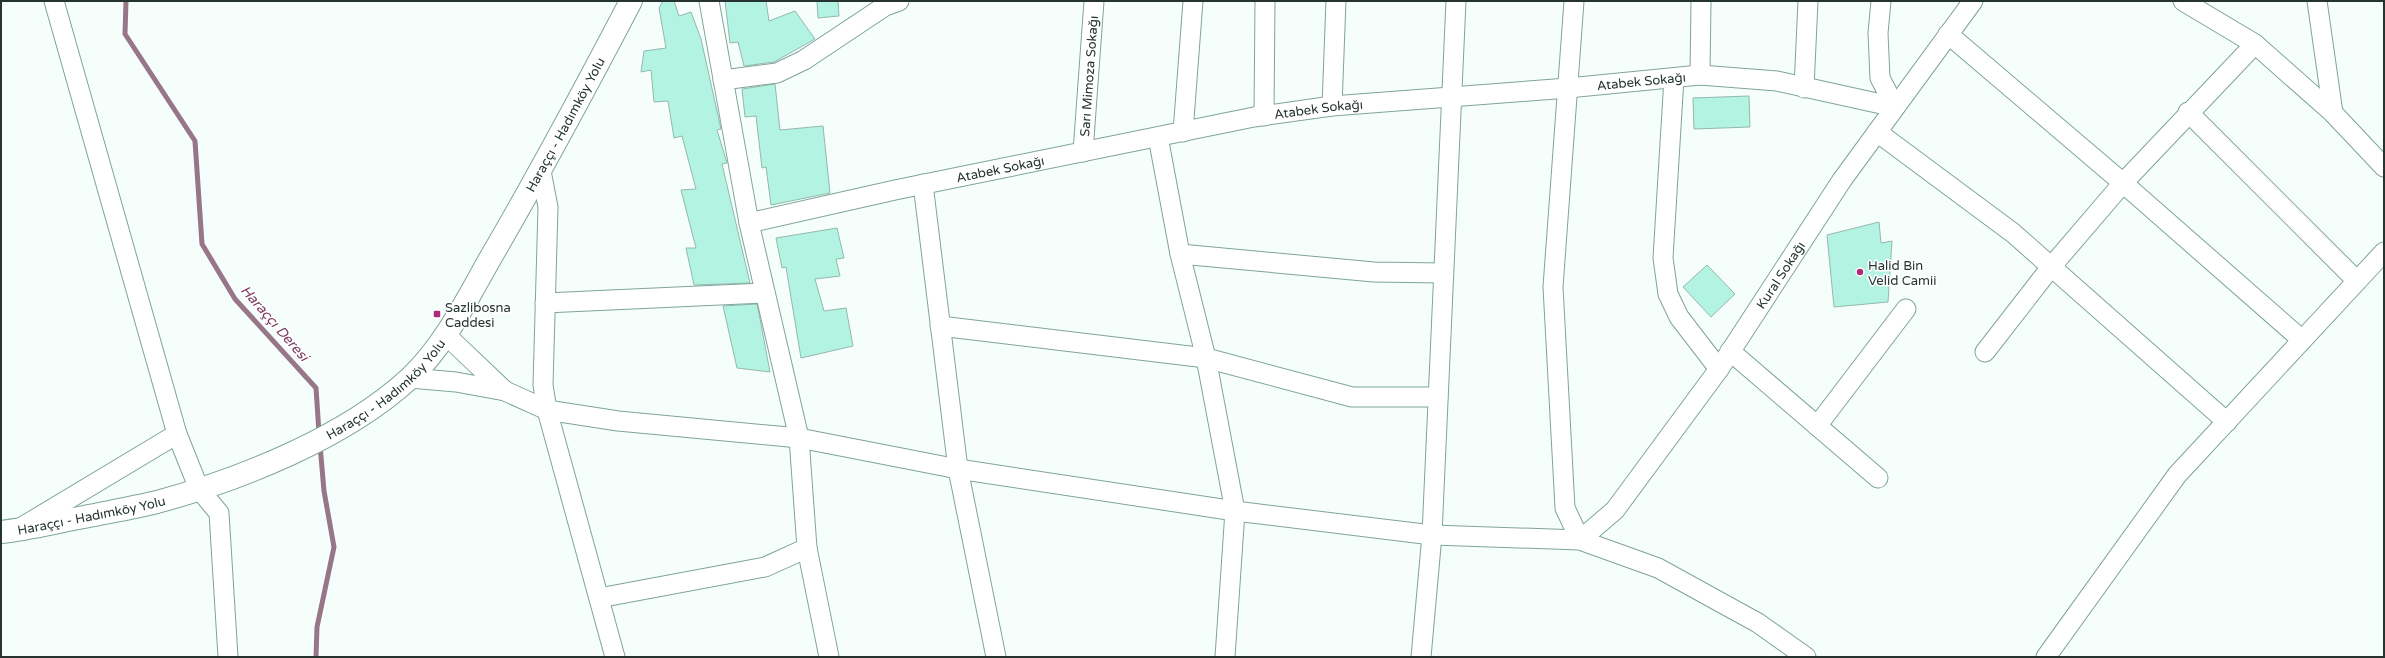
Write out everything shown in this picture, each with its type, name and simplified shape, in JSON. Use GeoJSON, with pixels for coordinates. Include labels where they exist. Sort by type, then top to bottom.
{"type":"FeatureCollection","features":[{"type":"Feature","properties":{"kind":"main road","name":"Haraççı - Hadımköy Yolu"},"geometry":{"type":"LineString","coordinates":[[8,531],[155,502],[199,489],[283,457],[324,438],[355,419],[410,378],[446,334],[541,171],[631,1]]}},
{"type":"Feature","properties":{"kind":"street"},"geometry":{"type":"LineString","coordinates":[[54,1],[177,434],[199,489],[219,513],[228,657]]}},
{"type":"Feature","properties":{"kind":"street"},"geometry":{"type":"LineString","coordinates":[[708,1],[764,293],[799,438],[807,548],[829,657]]}},
{"type":"Feature","properties":{"kind":"street"},"geometry":{"type":"LineString","coordinates":[[723,80],[777,73],[804,60],[885,6],[899,1]]}},
{"type":"Feature","properties":{"kind":"street","name":"Sarı Mimoza Sokağı"},"geometry":{"type":"LineString","coordinates":[[1083,152],[1094,1]]}},
{"type":"Feature","properties":{"kind":"street"},"geometry":{"type":"LineString","coordinates":[[1184,132],[1193,1]]}},
{"type":"Feature","properties":{"kind":"street"},"geometry":{"type":"LineString","coordinates":[[1264,116],[1265,1]]}},
{"type":"Feature","properties":{"kind":"street"},"geometry":{"type":"LineString","coordinates":[[1332,106],[1336,1]]}},
{"type":"Feature","properties":{"kind":"street"},"geometry":{"type":"LineString","coordinates":[[1421,657],[1432,535],[1456,1]]}},
{"type":"Feature","properties":{"kind":"street"},"geometry":{"type":"LineString","coordinates":[[1574,1],[1553,287],[1566,508],[1580,540]]}},
{"type":"Feature","properties":{"kind":"street"},"geometry":{"type":"LineString","coordinates":[[1700,75],[1701,1]]}},
{"type":"Feature","properties":{"kind":"street"},"geometry":{"type":"LineString","coordinates":[[1804,88],[1808,1]]}},
{"type":"Feature","properties":{"kind":"street"},"geometry":{"type":"LineString","coordinates":[[1881,1],[1878,33],[1880,78],[1895,107]]}},
{"type":"Feature","properties":{"kind":"street","name":"Kural Sokağı"},"geometry":{"type":"LineString","coordinates":[[1580,540],[1615,510],[1719,369],[1808,231],[1877,132],[1973,1]]}},
{"type":"Feature","properties":{"kind":"street"},"geometry":{"type":"LineString","coordinates":[[2183,1],[2254,44],[2333,113],[2384,167]]}},
{"type":"Feature","properties":{"kind":"street"},"geometry":{"type":"LineString","coordinates":[[2317,1],[2333,113]]}},
{"type":"Feature","properties":{"kind":"street"},"geometry":{"type":"LineString","coordinates":[[1948,34],[2124,183],[2302,340]]}},
{"type":"Feature","properties":{"kind":"street"},"geometry":{"type":"LineString","coordinates":[[1985,352],[2051,267],[2124,183],[2188,112],[2254,44]]}},
{"type":"Feature","properties":{"kind":"street","name":"Atabek Sokağı"},"geometry":{"type":"LineString","coordinates":[[750,223],[923,184],[1264,116],[1332,106],[1568,88],[1700,75],[1777,82],[1895,107]]}},
{"type":"Feature","properties":{"kind":"street"},"geometry":{"type":"LineString","coordinates":[[1674,78],[1663,258],[1668,294],[1679,317],[1719,369]]}},
{"type":"Feature","properties":{"kind":"street"},"geometry":{"type":"LineString","coordinates":[[2188,112],[2357,281]]}},
{"type":"Feature","properties":{"kind":"street"},"geometry":{"type":"LineString","coordinates":[[1877,132],[2012,233],[2227,422]]}},
{"type":"Feature","properties":{"kind":"street"},"geometry":{"type":"LineString","coordinates":[[1158,137],[1180,254],[1206,358],[1235,511],[1225,657]]}},
{"type":"Feature","properties":{"kind":"street"},"geometry":{"type":"LineString","coordinates":[[541,171],[548,207],[543,385],[547,410],[615,657]]}},
{"type":"Feature","properties":{"kind":"street"},"geometry":{"type":"LineString","coordinates":[[923,184],[958,469],[996,657]]}},
{"type":"Feature","properties":{"kind":"street"},"geometry":{"type":"LineString","coordinates":[[2046,657],[2177,475],[2384,252]]}},
{"type":"Feature","properties":{"kind":"street"},"geometry":{"type":"LineString","coordinates":[[1180,254],[1374,272],[1443,273]]}},
{"type":"Feature","properties":{"kind":"street"},"geometry":{"type":"LineString","coordinates":[[545,303],[764,293]]}},
{"type":"Feature","properties":{"kind":"street"},"geometry":{"type":"LineString","coordinates":[[1817,426],[1906,309]]}},
{"type":"Feature","properties":{"kind":"street"},"geometry":{"type":"LineString","coordinates":[[940,326],[1206,358],[1352,397],[1438,397]]}},
{"type":"Feature","properties":{"kind":"street"},"geometry":{"type":"LineString","coordinates":[[446,334],[505,391]]}},
{"type":"Feature","properties":{"kind":"street"},"geometry":{"type":"LineString","coordinates":[[1730,351],[1878,478]]}},
{"type":"Feature","properties":{"kind":"street"},"geometry":{"type":"LineString","coordinates":[[410,378],[456,382],[505,391],[547,410],[618,421],[799,438],[958,469],[1235,511],[1432,535],[1580,540],[1658,568],[1758,623],[1806,657]]}},
{"type":"Feature","properties":{"kind":"street"},"geometry":{"type":"LineString","coordinates":[[8,531],[177,434]]}},
{"type":"Feature","properties":{"kind":"street"},"geometry":{"type":"LineString","coordinates":[[599,598],[765,567],[807,548]]}},
{"type":"Feature","properties":{"kind":"building"},"geometry":{"type":"Polygon","coordinates":[[[663,1],[674,1],[679,16],[691,12],[701,39],[721,129],[717,130],[727,163],[722,164],[750,283],[694,285],[686,248],[696,248],[681,190],[696,189],[682,136],[674,138],[668,101],[654,102],[651,70],[641,72],[644,51],[666,48],[659,8],[663,1]]]}},
{"type":"Feature","properties":{"kind":"building"},"geometry":{"type":"Polygon","coordinates":[[[725,1],[766,1],[769,21],[795,11],[815,39],[774,62],[744,66],[738,42],[730,43],[725,1]]]}},
{"type":"Feature","properties":{"kind":"building"},"geometry":{"type":"Polygon","coordinates":[[[817,1],[838,1],[839,16],[818,18],[817,1]]]}},
{"type":"Feature","properties":{"kind":"building"},"geometry":{"type":"Polygon","coordinates":[[[775,84],[780,130],[823,126],[830,193],[771,205],[766,167],[762,168],[756,116],[745,117],[742,89],[775,84]]]}},
{"type":"Feature","properties":{"kind":"building"},"geometry":{"type":"Polygon","coordinates":[[[1749,96],[1750,127],[1694,129],[1693,98],[1749,96]]]}},
{"type":"Feature","properties":{"kind":"building","name":"Halid Bin Velid Camii"},"geometry":{"type":"Polygon","coordinates":[[[1879,222],[1881,243],[1892,241],[1888,302],[1834,307],[1827,235],[1879,222]]]}},
{"type":"Feature","properties":{"kind":"building"},"geometry":{"type":"Polygon","coordinates":[[[837,228],[844,258],[836,259],[840,276],[815,279],[824,311],[846,308],[853,346],[801,358],[786,267],[782,268],[776,238],[837,228]]]}},
{"type":"Feature","properties":{"kind":"building"},"geometry":{"type":"Polygon","coordinates":[[[1707,265],[1735,294],[1711,317],[1683,287],[1707,265]]]}},
{"type":"Feature","properties":{"kind":"building"},"geometry":{"type":"Polygon","coordinates":[[[757,304],[770,372],[737,368],[723,306],[757,304]]]}},
{"type":"Feature","properties":{"kind":"waterway","name":"Haraççı Deresi"},"geometry":{"type":"LineString","coordinates":[[126,1],[125,34],[195,141],[202,244],[235,299],[316,388],[319,433]]}},
{"type":"Feature","properties":{"kind":"waterway","name":"Haraççı Deresi"},"geometry":{"type":"LineString","coordinates":[[316,657],[317,627],[334,547],[324,491],[320,445]]}},
{"type":"Feature","properties":{"kind":"place","name":"Halid Bin Velid Camii"},"geometry":{"type":"Point","coordinates":[1860,272]}},
{"type":"Feature","properties":{"kind":"place","name":"Sazlibosna Caddesi"},"geometry":{"type":"Point","coordinates":[437,314]}}]}
